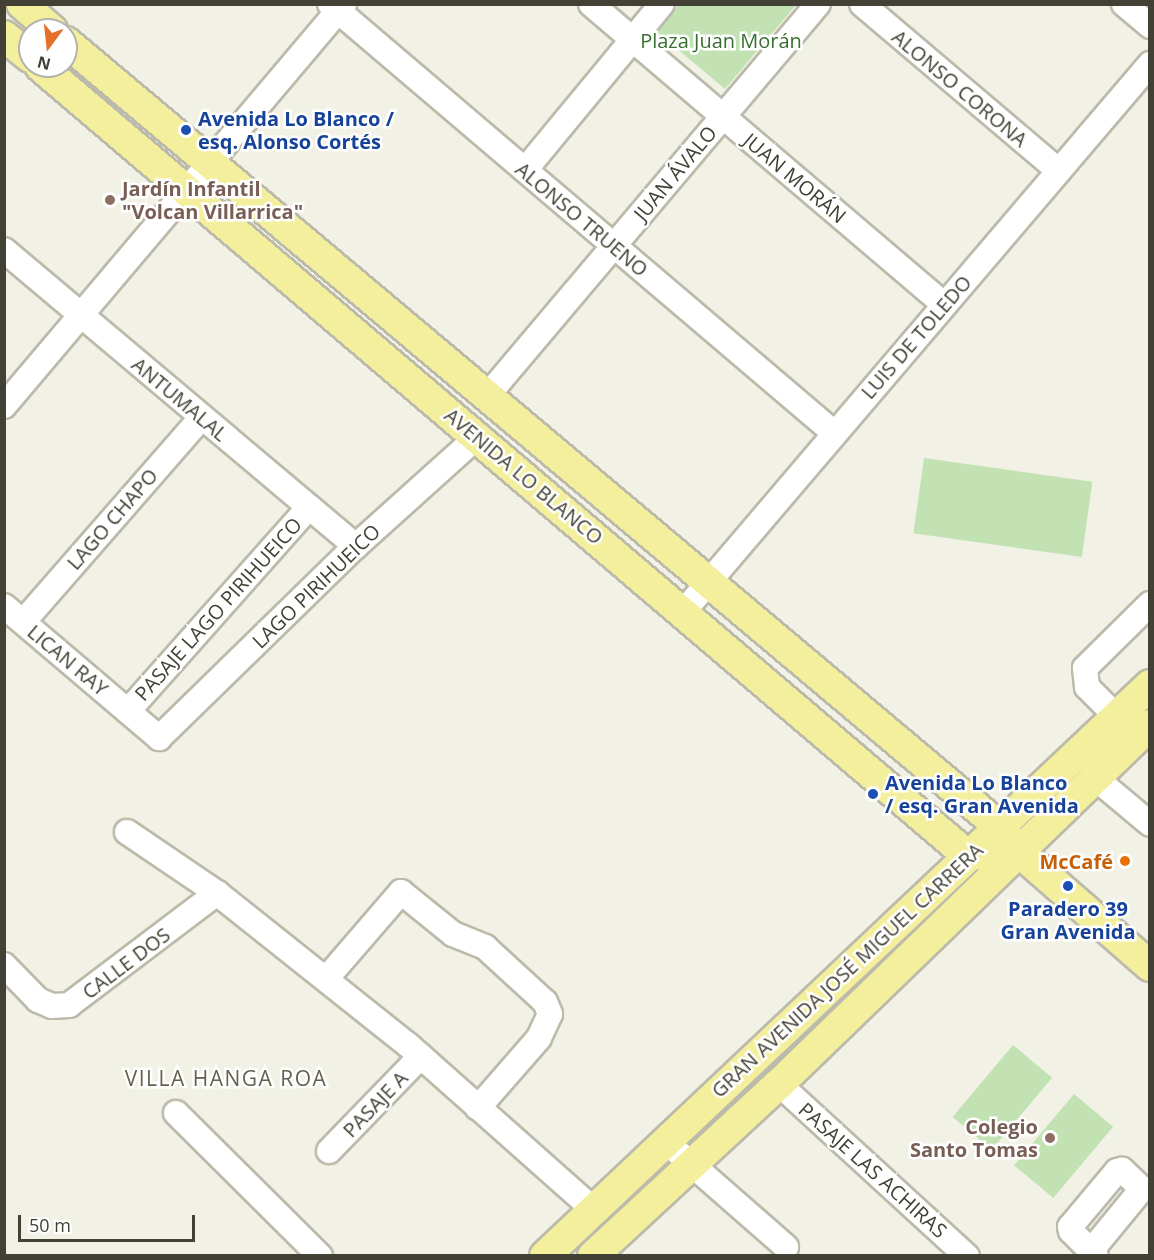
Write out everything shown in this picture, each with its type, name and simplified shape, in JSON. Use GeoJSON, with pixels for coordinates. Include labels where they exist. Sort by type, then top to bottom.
{"type":"FeatureCollection","features":[{"type":"Feature","properties":{"kind":"main road"},"geometry":{"type":"LineString","coordinates":[[22,4],[38,18]]}},
{"type":"Feature","properties":{"kind":"main road"},"geometry":{"type":"LineString","coordinates":[[4,36],[18,47]]}},
{"type":"Feature","properties":{"kind":"main road","name":"AVENIDA LO BLANCO"},"geometry":{"type":"LineString","coordinates":[[78,52],[1009,839],[1149,966]]}},
{"type":"Feature","properties":{"kind":"main road","name":"AVENIDA LO BLANCO"},"geometry":{"type":"LineString","coordinates":[[54,78],[684,611],[967,855]]}},
{"type":"Feature","properties":{"kind":"main road","name":"GRAN AVENIDA JOSÉ MIGUEL CARRERA"},"geometry":{"type":"LineString","coordinates":[[593,1256],[779,1084],[1009,839],[1116,717],[1149,684]]}},
{"type":"Feature","properties":{"kind":"main road","name":"GRAN AVENIDA JOSÉ MIGUEL CARRERA"},"geometry":{"type":"LineString","coordinates":[[545,1256],[967,855],[1009,839],[1094,777],[1149,725]]}},
{"type":"Feature","properties":{"kind":"street","name":"JUAN MORÁN"},"geometry":{"type":"LineString","coordinates":[[591,4],[944,304]]}},
{"type":"Feature","properties":{"kind":"street"},"geometry":{"type":"LineString","coordinates":[[525,170],[662,4]]}},
{"type":"Feature","properties":{"kind":"street","name":"JUAN ÁVALO"},"geometry":{"type":"LineString","coordinates":[[487,396],[818,4]]}},
{"type":"Feature","properties":{"kind":"street","name":"ALONSO CORONA"},"geometry":{"type":"LineString","coordinates":[[862,4],[1059,171]]}},
{"type":"Feature","properties":{"kind":"street"},"geometry":{"type":"LineString","coordinates":[[1124,4],[1149,26]]}},
{"type":"Feature","properties":{"kind":"street"},"geometry":{"type":"LineString","coordinates":[[4,406],[210,163],[337,7]]}},
{"type":"Feature","properties":{"kind":"street","name":"ALONSO TRUENO"},"geometry":{"type":"LineString","coordinates":[[337,7],[834,433]]}},
{"type":"Feature","properties":{"kind":"street","name":"LUIS DE TOLEDO"},"geometry":{"type":"LineString","coordinates":[[684,611],[1149,64]]}},
{"type":"Feature","properties":{"kind":"street","name":"ANTUMALAL"},"geometry":{"type":"LineString","coordinates":[[4,250],[356,546]]}},
{"type":"Feature","properties":{"kind":"street","name":"LAGO CHAPO"},"geometry":{"type":"LineString","coordinates":[[23,622],[202,417]]}},
{"type":"Feature","properties":{"kind":"street","name":"LAGO PIRIHUEICO"},"geometry":{"type":"LineString","coordinates":[[159,738],[356,546],[477,437]]}},
{"type":"Feature","properties":{"kind":"street","name":"PASAJE LAGO PIRIHUEICO"},"geometry":{"type":"LineString","coordinates":[[128,711],[309,507]]}},
{"type":"Feature","properties":{"kind":"street"},"geometry":{"type":"LineString","coordinates":[[1116,717],[1087,687],[1084,668],[1149,604]]}},
{"type":"Feature","properties":{"kind":"street","name":"LICAN RAY"},"geometry":{"type":"LineString","coordinates":[[4,606],[159,738]]}},
{"type":"Feature","properties":{"kind":"street"},"geometry":{"type":"LineString","coordinates":[[1094,777],[1149,824]]}},
{"type":"Feature","properties":{"kind":"street"},"geometry":{"type":"LineString","coordinates":[[128,832],[217,893],[421,1056],[593,1209]]}},
{"type":"Feature","properties":{"kind":"street"},"geometry":{"type":"LineString","coordinates":[[326,979],[401,892],[453,934],[484,947],[545,1002],[550,1014],[538,1038],[478,1108]]}},
{"type":"Feature","properties":{"kind":"street","name":"CALLE DOS"},"geometry":{"type":"LineString","coordinates":[[4,965],[38,1000],[52,1006],[69,1005],[217,893]]}},
{"type":"Feature","properties":{"kind":"street","name":"PASAJE A"},"geometry":{"type":"LineString","coordinates":[[329,1151],[421,1056]]}},
{"type":"Feature","properties":{"kind":"street","name":"PASAJE LAS ACHIRAS"},"geometry":{"type":"LineString","coordinates":[[779,1084],[967,1256]]}},
{"type":"Feature","properties":{"kind":"street"},"geometry":{"type":"LineString","coordinates":[[176,1113],[320,1256]]}},
{"type":"Feature","properties":{"kind":"street"},"geometry":{"type":"LineString","coordinates":[[665,1141],[786,1247]]}},
{"type":"Feature","properties":{"kind":"green space","name":"Plaza Juan Morán"},"geometry":{"type":"Polygon","coordinates":[[[678,5],[796,5],[725,89],[656,31],[678,5]]]}},
{"type":"Feature","properties":{"kind":"green space"},"geometry":{"type":"Polygon","coordinates":[[[924,458],[1092,482],[1082,557],[913,533],[924,458]]]}},
{"type":"Feature","properties":{"kind":"green space"},"geometry":{"type":"Polygon","coordinates":[[[1013,1045],[1052,1078],[992,1150],[953,1117],[1013,1045]]]}},
{"type":"Feature","properties":{"kind":"green space"},"geometry":{"type":"Polygon","coordinates":[[[1074,1094],[1113,1127],[1053,1198],[1014,1165],[1074,1094]]]}},
{"type":"Feature","properties":{"kind":"place","name":"Avenida Lo Blanco / esq. Alonso Cortés"},"geometry":{"type":"Point","coordinates":[186,130]}},
{"type":"Feature","properties":{"kind":"place","name":"Jardín Infantil \"Volcan Villarrica\""},"geometry":{"type":"Point","coordinates":[110,200]}},
{"type":"Feature","properties":{"kind":"place","name":"Avenida Lo Blanco / esq. Gran Avenida"},"geometry":{"type":"Point","coordinates":[873,794]}},
{"type":"Feature","properties":{"kind":"place","name":"McCafé"},"geometry":{"type":"Point","coordinates":[1125,861]}},
{"type":"Feature","properties":{"kind":"place","name":"Paradero 39 Gran Avenida"},"geometry":{"type":"Point","coordinates":[1068,886]}},
{"type":"Feature","properties":{"kind":"place","name":"Colegio Santo Tomas"},"geometry":{"type":"Point","coordinates":[1050,1138]}},
{"type":"Feature","properties":{"kind":"district","name":"VILLA HANGA ROA"},"geometry":{"type":"Point","coordinates":[226,1078]}}]}
